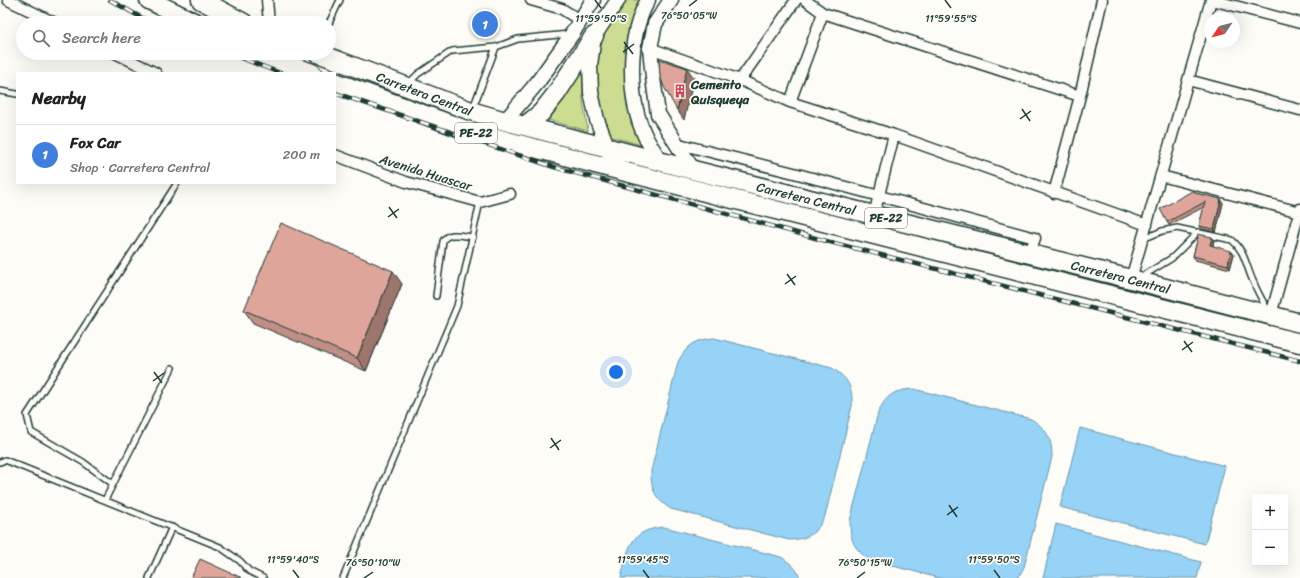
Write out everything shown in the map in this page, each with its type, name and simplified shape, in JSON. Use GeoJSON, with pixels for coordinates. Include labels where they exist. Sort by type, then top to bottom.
{"type":"FeatureCollection","features":[{"type":"Feature","properties":{"kind":"highway"},"geometry":{"type":"LineString","coordinates":[[149,0],[182,16]]}},
{"type":"Feature","properties":{"kind":"highway"},"geometry":{"type":"LineString","coordinates":[[201,0],[231,16]]}},
{"type":"Feature","properties":{"kind":"highway"},"geometry":{"type":"LineString","coordinates":[[524,126],[541,113],[556,94],[594,36]]}},
{"type":"Feature","properties":{"kind":"highway"},"geometry":{"type":"LineString","coordinates":[[277,60],[309,72]]}},
{"type":"Feature","properties":{"kind":"highway","name":"Carretera Central"},"geometry":{"type":"LineString","coordinates":[[336,60],[471,111],[505,122],[1134,279],[1300,323]]}},
{"type":"Feature","properties":{"kind":"highway","name":"Carretera Central"},"geometry":{"type":"LineString","coordinates":[[336,82],[466,130],[1300,343]]}},
{"type":"Feature","properties":{"kind":"highway"},"geometry":{"type":"LineString","coordinates":[[805,217],[809,199]]}},
{"type":"Feature","properties":{"kind":"main road"},"geometry":{"type":"LineString","coordinates":[[505,122],[537,83],[581,21],[593,0]]}},
{"type":"Feature","properties":{"kind":"main road"},"geometry":{"type":"LineString","coordinates":[[618,0],[594,36],[590,65],[591,92],[597,120],[608,148],[622,171]]}},
{"type":"Feature","properties":{"kind":"main road"},"geometry":{"type":"LineString","coordinates":[[648,0],[643,9],[634,38],[632,60],[633,86],[638,116],[646,137],[660,161]]}},
{"type":"Feature","properties":{"kind":"main road"},"geometry":{"type":"LineString","coordinates":[[669,1],[656,24],[650,48],[658,114],[693,170]]}},
{"type":"Feature","properties":{"kind":"street"},"geometry":{"type":"LineString","coordinates":[[8,0],[41,16]]}},
{"type":"Feature","properties":{"kind":"street"},"geometry":{"type":"LineString","coordinates":[[267,0],[268,16]]}},
{"type":"Feature","properties":{"kind":"street"},"geometry":{"type":"LineString","coordinates":[[531,0],[562,9],[581,21]]}},
{"type":"Feature","properties":{"kind":"street"},"geometry":{"type":"LineString","coordinates":[[740,80],[796,0]]}},
{"type":"Feature","properties":{"kind":"street"},"geometry":{"type":"LineString","coordinates":[[805,0],[823,13],[1080,96]]}},
{"type":"Feature","properties":{"kind":"street"},"geometry":{"type":"LineString","coordinates":[[1054,193],[1080,96],[1100,0]]}},
{"type":"Feature","properties":{"kind":"street"},"geometry":{"type":"LineString","coordinates":[[1134,279],[1143,239],[1212,0],[1300,22]]}},
{"type":"Feature","properties":{"kind":"street"},"geometry":{"type":"LineString","coordinates":[[790,102],[823,13]]}},
{"type":"Feature","properties":{"kind":"street"},"geometry":{"type":"LineString","coordinates":[[650,48],[740,80],[790,102],[894,135],[1147,225]]}},
{"type":"Feature","properties":{"kind":"street"},"geometry":{"type":"LineString","coordinates":[[129,60],[154,72]]}},
{"type":"Feature","properties":{"kind":"street"},"geometry":{"type":"LineString","coordinates":[[1188,80],[1300,110]]}},
{"type":"Feature","properties":{"kind":"street"},"geometry":{"type":"LineString","coordinates":[[874,215],[894,135]]}},
{"type":"Feature","properties":{"kind":"street"},"geometry":{"type":"LineString","coordinates":[[675,143],[794,173],[1035,238],[1030,253]]}},
{"type":"Feature","properties":{"kind":"street","name":"Avenida Huascar"},"geometry":{"type":"LineString","coordinates":[[336,155],[406,182],[480,202],[510,194]]}},
{"type":"Feature","properties":{"kind":"street"},"geometry":{"type":"LineString","coordinates":[[1161,176],[1300,211],[1271,315]]}},
{"type":"Feature","properties":{"kind":"lane"},"geometry":{"type":"LineString","coordinates":[[332,16],[340,0]]}},
{"type":"Feature","properties":{"kind":"lane"},"geometry":{"type":"LineString","coordinates":[[406,87],[418,74],[452,52],[496,47],[518,39],[572,34]]}},
{"type":"Feature","properties":{"kind":"lane"},"geometry":{"type":"LineString","coordinates":[[471,111],[496,47]]}},
{"type":"Feature","properties":{"kind":"lane"},"geometry":{"type":"LineString","coordinates":[[0,91],[16,94]]}},
{"type":"Feature","properties":{"kind":"lane"},"geometry":{"type":"LineString","coordinates":[[113,484],[83,462],[31,432],[27,415],[176,184]]}},
{"type":"Feature","properties":{"kind":"lane"},"geometry":{"type":"LineString","coordinates":[[343,578],[457,306],[480,202]]}},
{"type":"Feature","properties":{"kind":"lane"},"geometry":{"type":"LineString","coordinates":[[1143,239],[1162,231],[1177,228],[1232,240],[1238,245],[1246,259],[1252,280],[1271,315]]}},
{"type":"Feature","properties":{"kind":"lane"},"geometry":{"type":"LineString","coordinates":[[1134,279],[1172,258],[1198,232]]}},
{"type":"Feature","properties":{"kind":"lane"},"geometry":{"type":"LineString","coordinates":[[436,296],[443,241],[445,237],[450,235],[472,236]]}},
{"type":"Feature","properties":{"kind":"lane"},"geometry":{"type":"LineString","coordinates":[[105,500],[172,368]]}},
{"type":"Feature","properties":{"kind":"lane"},"geometry":{"type":"LineString","coordinates":[[0,462],[5,460],[220,547],[240,561],[249,571],[263,578]]}},
{"type":"Feature","properties":{"kind":"lane"},"geometry":{"type":"LineString","coordinates":[[149,578],[172,527]]}},
{"type":"Feature","properties":{"kind":"green space"},"geometry":{"type":"Polygon","coordinates":[[[625,0],[641,0],[632,22],[627,46],[631,123],[641,145],[609,136],[600,119],[594,87],[597,53],[603,33],[625,0]]]}},
{"type":"Feature","properties":{"kind":"green space"},"geometry":{"type":"Polygon","coordinates":[[[583,66],[583,101],[588,131],[545,119],[583,66]]]}},
{"type":"Feature","properties":{"kind":"water"},"geometry":{"type":"Polygon","coordinates":[[[714,338],[832,368],[846,379],[852,393],[852,406],[825,516],[815,531],[806,537],[789,540],[671,509],[661,502],[653,489],[651,471],[678,362],[688,347],[692,344],[702,340],[714,338]]]}},
{"type":"Feature","properties":{"kind":"water"},"geometry":{"type":"Polygon","coordinates":[[[914,389],[1031,419],[1041,426],[1048,435],[1051,444],[1052,457],[1024,567],[1018,578],[939,578],[870,560],[860,552],[854,544],[851,534],[850,521],[878,413],[884,402],[896,392],[914,389]]]}},
{"type":"Feature","properties":{"kind":"water"},"geometry":{"type":"Polygon","coordinates":[[[1080,428],[1225,466],[1205,544],[1060,507],[1080,428]]]}},
{"type":"Feature","properties":{"kind":"water"},"geometry":{"type":"Polygon","coordinates":[[[1056,524],[1201,562],[1197,578],[1043,578],[1056,524]]]}},
{"type":"Feature","properties":{"kind":"water"},"geometry":{"type":"Polygon","coordinates":[[[664,527],[781,557],[793,566],[800,578],[621,578],[628,550],[637,537],[652,529],[664,527]]]}},
{"type":"Feature","properties":{"kind":"building"},"geometry":{"type":"Polygon","coordinates":[[[659,59],[687,68],[677,110],[664,87],[660,76],[659,59]]]}},
{"type":"Feature","properties":{"kind":"building"},"geometry":{"type":"Polygon","coordinates":[[[1194,190],[1195,193],[1221,199],[1214,229],[1199,226],[1205,202],[1167,222],[1160,209],[1194,190]]]}},
{"type":"Feature","properties":{"kind":"building"},"geometry":{"type":"Polygon","coordinates":[[[281,223],[393,271],[357,358],[244,310],[281,223]]]}},
{"type":"Feature","properties":{"kind":"building"},"geometry":{"type":"Polygon","coordinates":[[[1198,234],[1212,237],[1210,245],[1231,251],[1228,265],[1193,256],[1198,234]]]}},
{"type":"Feature","properties":{"kind":"building"},"geometry":{"type":"Polygon","coordinates":[[[200,559],[242,578],[191,578],[200,559]]]}},
{"type":"Feature","properties":{"kind":"railway"},"geometry":{"type":"LineString","coordinates":[[110,0],[139,16]]}},
{"type":"Feature","properties":{"kind":"railway"},"geometry":{"type":"LineString","coordinates":[[246,60],[277,72]]}},
{"type":"Feature","properties":{"kind":"railway"},"geometry":{"type":"LineString","coordinates":[[336,93],[554,167],[830,242],[1300,361]]}},
{"type":"Feature","properties":{"kind":"place","name":"Fox Car"},"geometry":{"type":"Point","coordinates":[485,24]}},
{"type":"Feature","properties":{"kind":"place","name":"Cemento Quisqueya"},"geometry":{"type":"Point","coordinates":[680,91]}}]}
